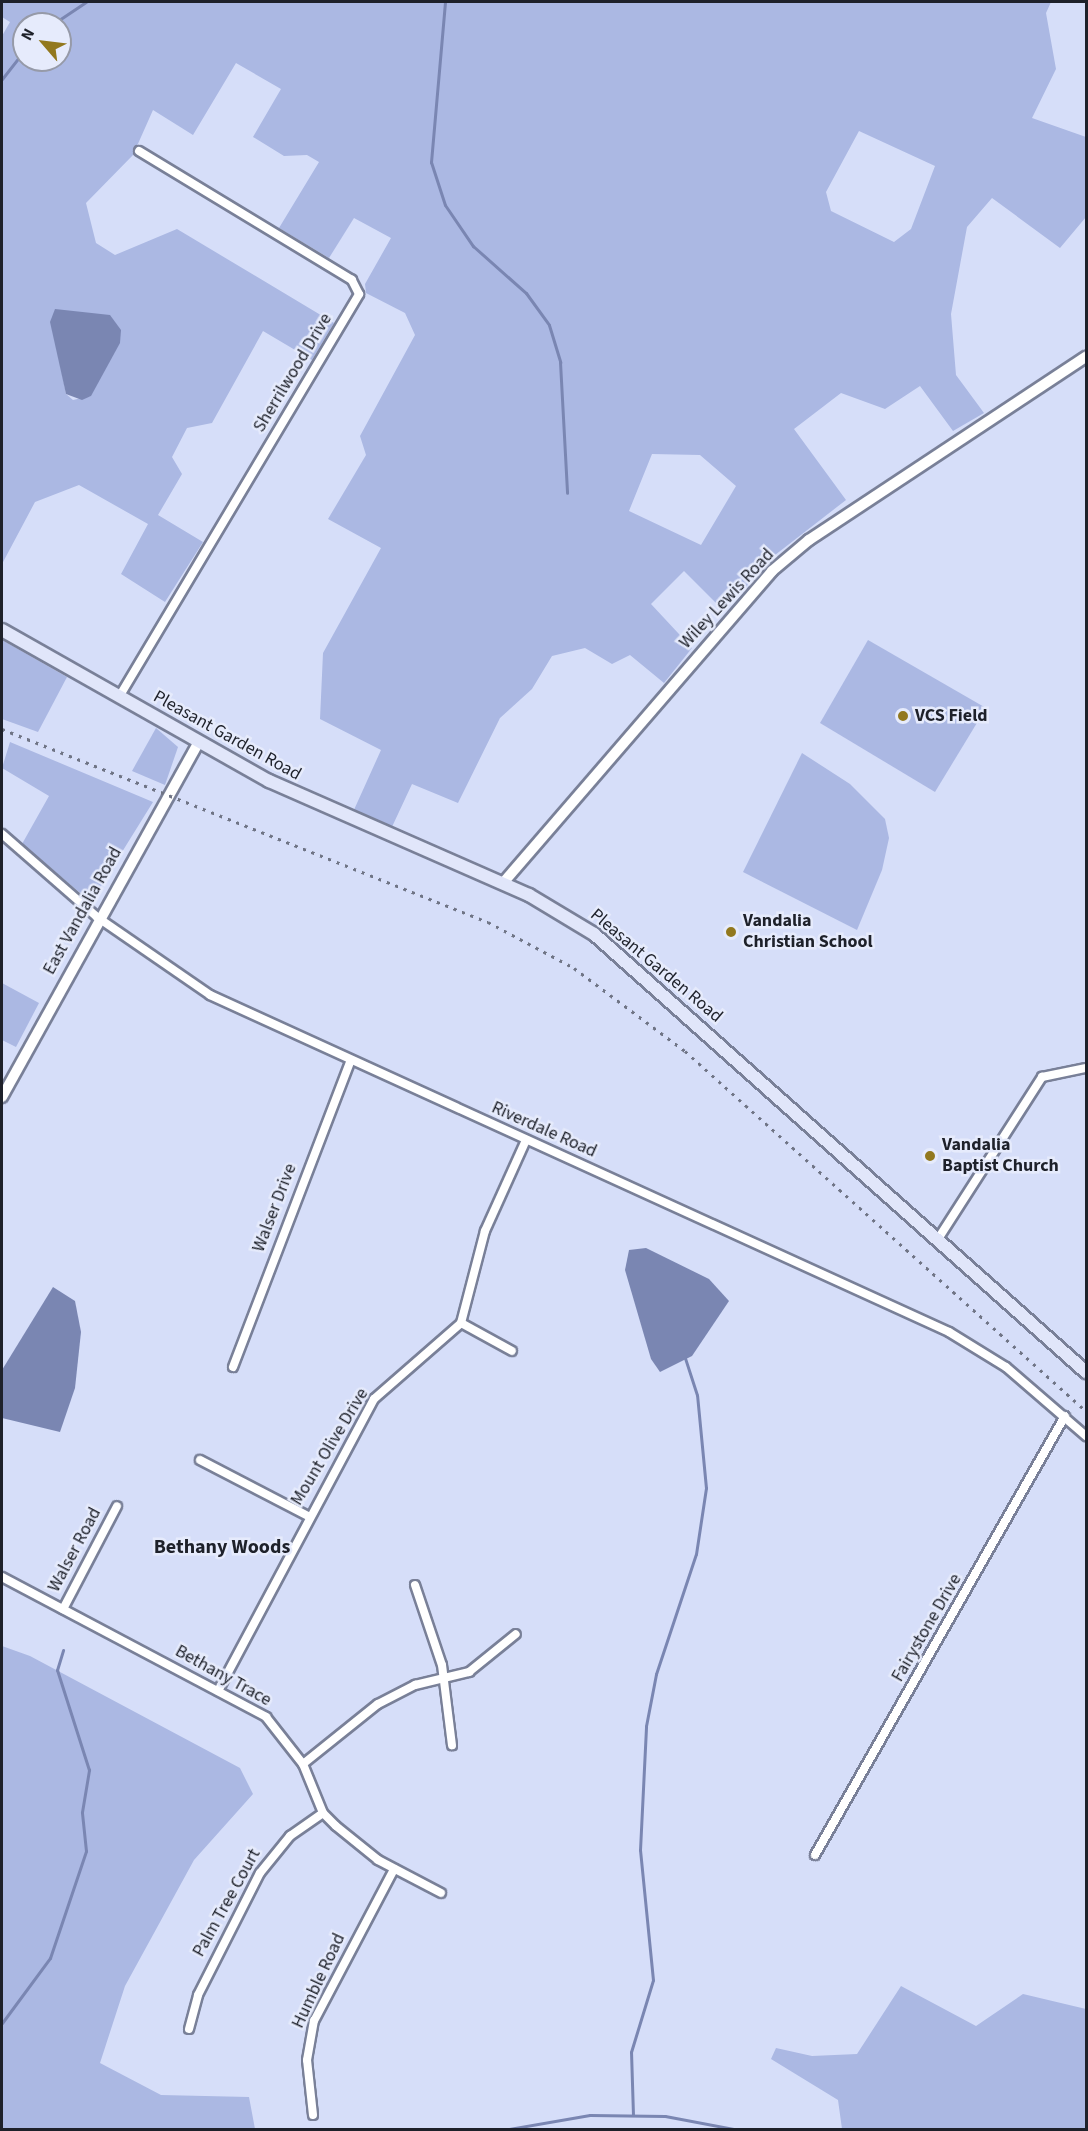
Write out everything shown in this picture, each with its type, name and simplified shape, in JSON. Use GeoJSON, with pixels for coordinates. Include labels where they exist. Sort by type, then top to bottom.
{"type":"FeatureCollection","features":[{"type":"Feature","properties":{"kind":"main road","name":"Pleasant Garden Road"},"geometry":{"type":"LineString","coordinates":[[2,630],[198,743],[326,810],[503,883],[569,917],[619,954],[1086,1372]]}},
{"type":"Feature","properties":{"kind":"street","name":"Sherrilwood Drive"},"geometry":{"type":"LineString","coordinates":[[119,697],[359,294],[352,280],[139,151]]}},
{"type":"Feature","properties":{"kind":"street","name":"Wiley Lewis Road"},"geometry":{"type":"LineString","coordinates":[[503,883],[772,571],[1086,357]]}},
{"type":"Feature","properties":{"kind":"street","name":"East Vandalia Road"},"geometry":{"type":"LineString","coordinates":[[2,1097],[97,917],[198,743]]}},
{"type":"Feature","properties":{"kind":"street","name":"Riverdale Road"},"geometry":{"type":"LineString","coordinates":[[2,834],[97,917],[210,995],[350,1062],[949,1332],[1006,1367],[1086,1436]]}},
{"type":"Feature","properties":{"kind":"street","name":"Walser Drive"},"geometry":{"type":"LineString","coordinates":[[232,1367],[350,1062]]}},
{"type":"Feature","properties":{"kind":"street"},"geometry":{"type":"LineString","coordinates":[[938,1239],[1042,1077],[1059,1069],[1086,1068]]}},
{"type":"Feature","properties":{"kind":"street"},"geometry":{"type":"LineString","coordinates":[[512,1351],[461,1323],[485,1231],[526,1140]]}},
{"type":"Feature","properties":{"kind":"street","name":"Mount Olive Drive"},"geometry":{"type":"LineString","coordinates":[[218,1691],[308,1516],[374,1399],[461,1323]]}},
{"type":"Feature","properties":{"kind":"street","name":"Fairystone Drive"},"geometry":{"type":"LineString","coordinates":[[815,1855],[1065,1416]]}},
{"type":"Feature","properties":{"kind":"street"},"geometry":{"type":"LineString","coordinates":[[200,1461],[308,1516]]}},
{"type":"Feature","properties":{"kind":"street","name":"Walser Road"},"geometry":{"type":"LineString","coordinates":[[63,1609],[117,1506]]}},
{"type":"Feature","properties":{"kind":"street","name":"Bethany Trace"},"geometry":{"type":"LineString","coordinates":[[2,1577],[266,1718],[303,1764],[322,1813]]}},
{"type":"Feature","properties":{"kind":"street"},"geometry":{"type":"LineString","coordinates":[[415,1585],[444,1680],[452,1745]]}},
{"type":"Feature","properties":{"kind":"street"},"geometry":{"type":"LineString","coordinates":[[303,1764],[378,1704],[415,1686],[444,1680],[484,1664],[516,1634]]}},
{"type":"Feature","properties":{"kind":"street"},"geometry":{"type":"LineString","coordinates":[[322,1813],[394,1869],[441,1893]]}},
{"type":"Feature","properties":{"kind":"street","name":"Palm Tree Court"},"geometry":{"type":"LineString","coordinates":[[189,2030],[198,1995],[260,1873],[290,1836],[322,1813]]}},
{"type":"Feature","properties":{"kind":"street","name":"Humble Road"},"geometry":{"type":"LineString","coordinates":[[313,2115],[307,2060],[314,2021],[394,1869]]}},
{"type":"Feature","properties":{"kind":"shaded area"},"geometry":{"type":"Polygon","coordinates":[[[2,2],[1051,2],[1046,13],[1056,69],[1032,118],[1086,137],[1086,217],[1060,248],[992,198],[967,227],[951,314],[956,375],[984,413],[953,431],[920,386],[885,409],[841,393],[794,429],[846,500],[775,555],[724,611],[684,571],[651,604],[692,648],[664,683],[630,655],[612,664],[585,648],[552,656],[532,689],[500,718],[458,803],[412,784],[391,829],[353,812],[381,750],[320,719],[323,653],[381,548],[328,519],[366,455],[360,436],[415,335],[405,313],[366,293],[365,284],[391,238],[354,218],[329,258],[279,228],[319,162],[307,155],[284,156],[253,137],[281,89],[236,63],[193,135],[153,110],[133,155],[86,203],[96,243],[115,255],[177,229],[334,323],[312,360],[263,331],[212,423],[187,428],[172,457],[182,474],[158,515],[203,542],[165,602],[121,574],[148,524],[79,485],[35,502],[2,564],[2,36],[10,22],[2,17],[2,2]],[[859,131],[826,192],[831,211],[894,242],[911,229],[935,166],[859,131]],[[58,352],[66,394],[73,400],[91,396],[58,352]],[[652,454],[629,511],[701,545],[736,486],[700,455],[652,454]]]}},
{"type":"Feature","properties":{"kind":"shaded area"},"geometry":{"type":"Polygon","coordinates":[[[55,309],[110,315],[121,330],[120,343],[91,396],[82,400],[66,394],[50,322],[55,309]]]}},
{"type":"Feature","properties":{"kind":"shaded area"},"geometry":{"type":"Polygon","coordinates":[[[2,640],[67,677],[38,732],[2,719],[2,640]]]}},
{"type":"Feature","properties":{"kind":"shaded area","name":"VCS Field"},"geometry":{"type":"Polygon","coordinates":[[[868,640],[986,708],[935,792],[820,723],[868,640]]]}},
{"type":"Feature","properties":{"kind":"shaded area"},"geometry":{"type":"Polygon","coordinates":[[[156,728],[178,747],[165,785],[132,771],[156,728]]]}},
{"type":"Feature","properties":{"kind":"shaded area"},"geometry":{"type":"Polygon","coordinates":[[[10,742],[153,802],[91,902],[22,844],[49,796],[2,768],[10,742]]]}},
{"type":"Feature","properties":{"kind":"shaded area"},"geometry":{"type":"Polygon","coordinates":[[[802,753],[850,784],[885,819],[889,838],[882,870],[857,930],[743,872],[802,753]]]}},
{"type":"Feature","properties":{"kind":"shaded area"},"geometry":{"type":"Polygon","coordinates":[[[2,983],[39,1003],[16,1047],[2,1040],[2,983]]]}},
{"type":"Feature","properties":{"kind":"shaded area"},"geometry":{"type":"Polygon","coordinates":[[[646,1248],[709,1279],[729,1301],[692,1356],[660,1372],[651,1359],[625,1270],[629,1250],[646,1248]]]}},
{"type":"Feature","properties":{"kind":"shaded area"},"geometry":{"type":"Polygon","coordinates":[[[53,1287],[75,1301],[81,1332],[75,1388],[60,1432],[2,1418],[2,1370],[53,1287]]]}},
{"type":"Feature","properties":{"kind":"shaded area"},"geometry":{"type":"Polygon","coordinates":[[[2,1646],[30,1656],[240,1768],[253,1794],[194,1860],[125,1986],[100,2063],[161,2095],[249,2097],[255,2129],[2,2129],[2,1646]]]}},
{"type":"Feature","properties":{"kind":"shaded area"},"geometry":{"type":"Polygon","coordinates":[[[901,1986],[976,2026],[1023,1994],[1086,2009],[1086,2129],[842,2129],[838,2100],[771,2059],[776,2048],[812,2056],[857,2054],[901,1986]]]}},
{"type":"Feature","properties":{"kind":"waterway"},"geometry":{"type":"LineString","coordinates":[[71,12],[86,2]]}},
{"type":"Feature","properties":{"kind":"waterway"},"geometry":{"type":"LineString","coordinates":[[445,2],[431,162],[445,205],[473,246],[526,293],[549,325],[560,362],[567,493]]}},
{"type":"Feature","properties":{"kind":"waterway"},"geometry":{"type":"LineString","coordinates":[[2,79],[12,66]]}},
{"type":"Feature","properties":{"kind":"waterway"},"geometry":{"type":"LineString","coordinates":[[633,2115],[631,2052],[653,1980],[640,1850],[646,1726],[656,1674],[696,1554],[706,1488],[697,1395],[685,1358]]}},
{"type":"Feature","properties":{"kind":"waterway"},"geometry":{"type":"LineString","coordinates":[[2,2023],[50,1958],[86,1851],[82,1812],[89,1770],[57,1670],[63,1650]]}},
{"type":"Feature","properties":{"kind":"waterway"},"geometry":{"type":"LineString","coordinates":[[503,2130],[590,2115],[665,2116],[739,2130]]}},
{"type":"Feature","properties":{"kind":"railway"},"geometry":{"type":"LineString","coordinates":[[2,729],[488,922],[574,968],[685,1051],[1086,1411]]}},
{"type":"Feature","properties":{"kind":"place","name":"VCS Field"},"geometry":{"type":"Point","coordinates":[903,716]}},
{"type":"Feature","properties":{"kind":"place","name":"Vandalia Christian School"},"geometry":{"type":"Point","coordinates":[731,932]}},
{"type":"Feature","properties":{"kind":"place","name":"Vandalia Baptist Church"},"geometry":{"type":"Point","coordinates":[930,1156]}},
{"type":"Feature","properties":{"kind":"district","name":"Bethany Woods"},"geometry":{"type":"Point","coordinates":[222,1547]}}]}
